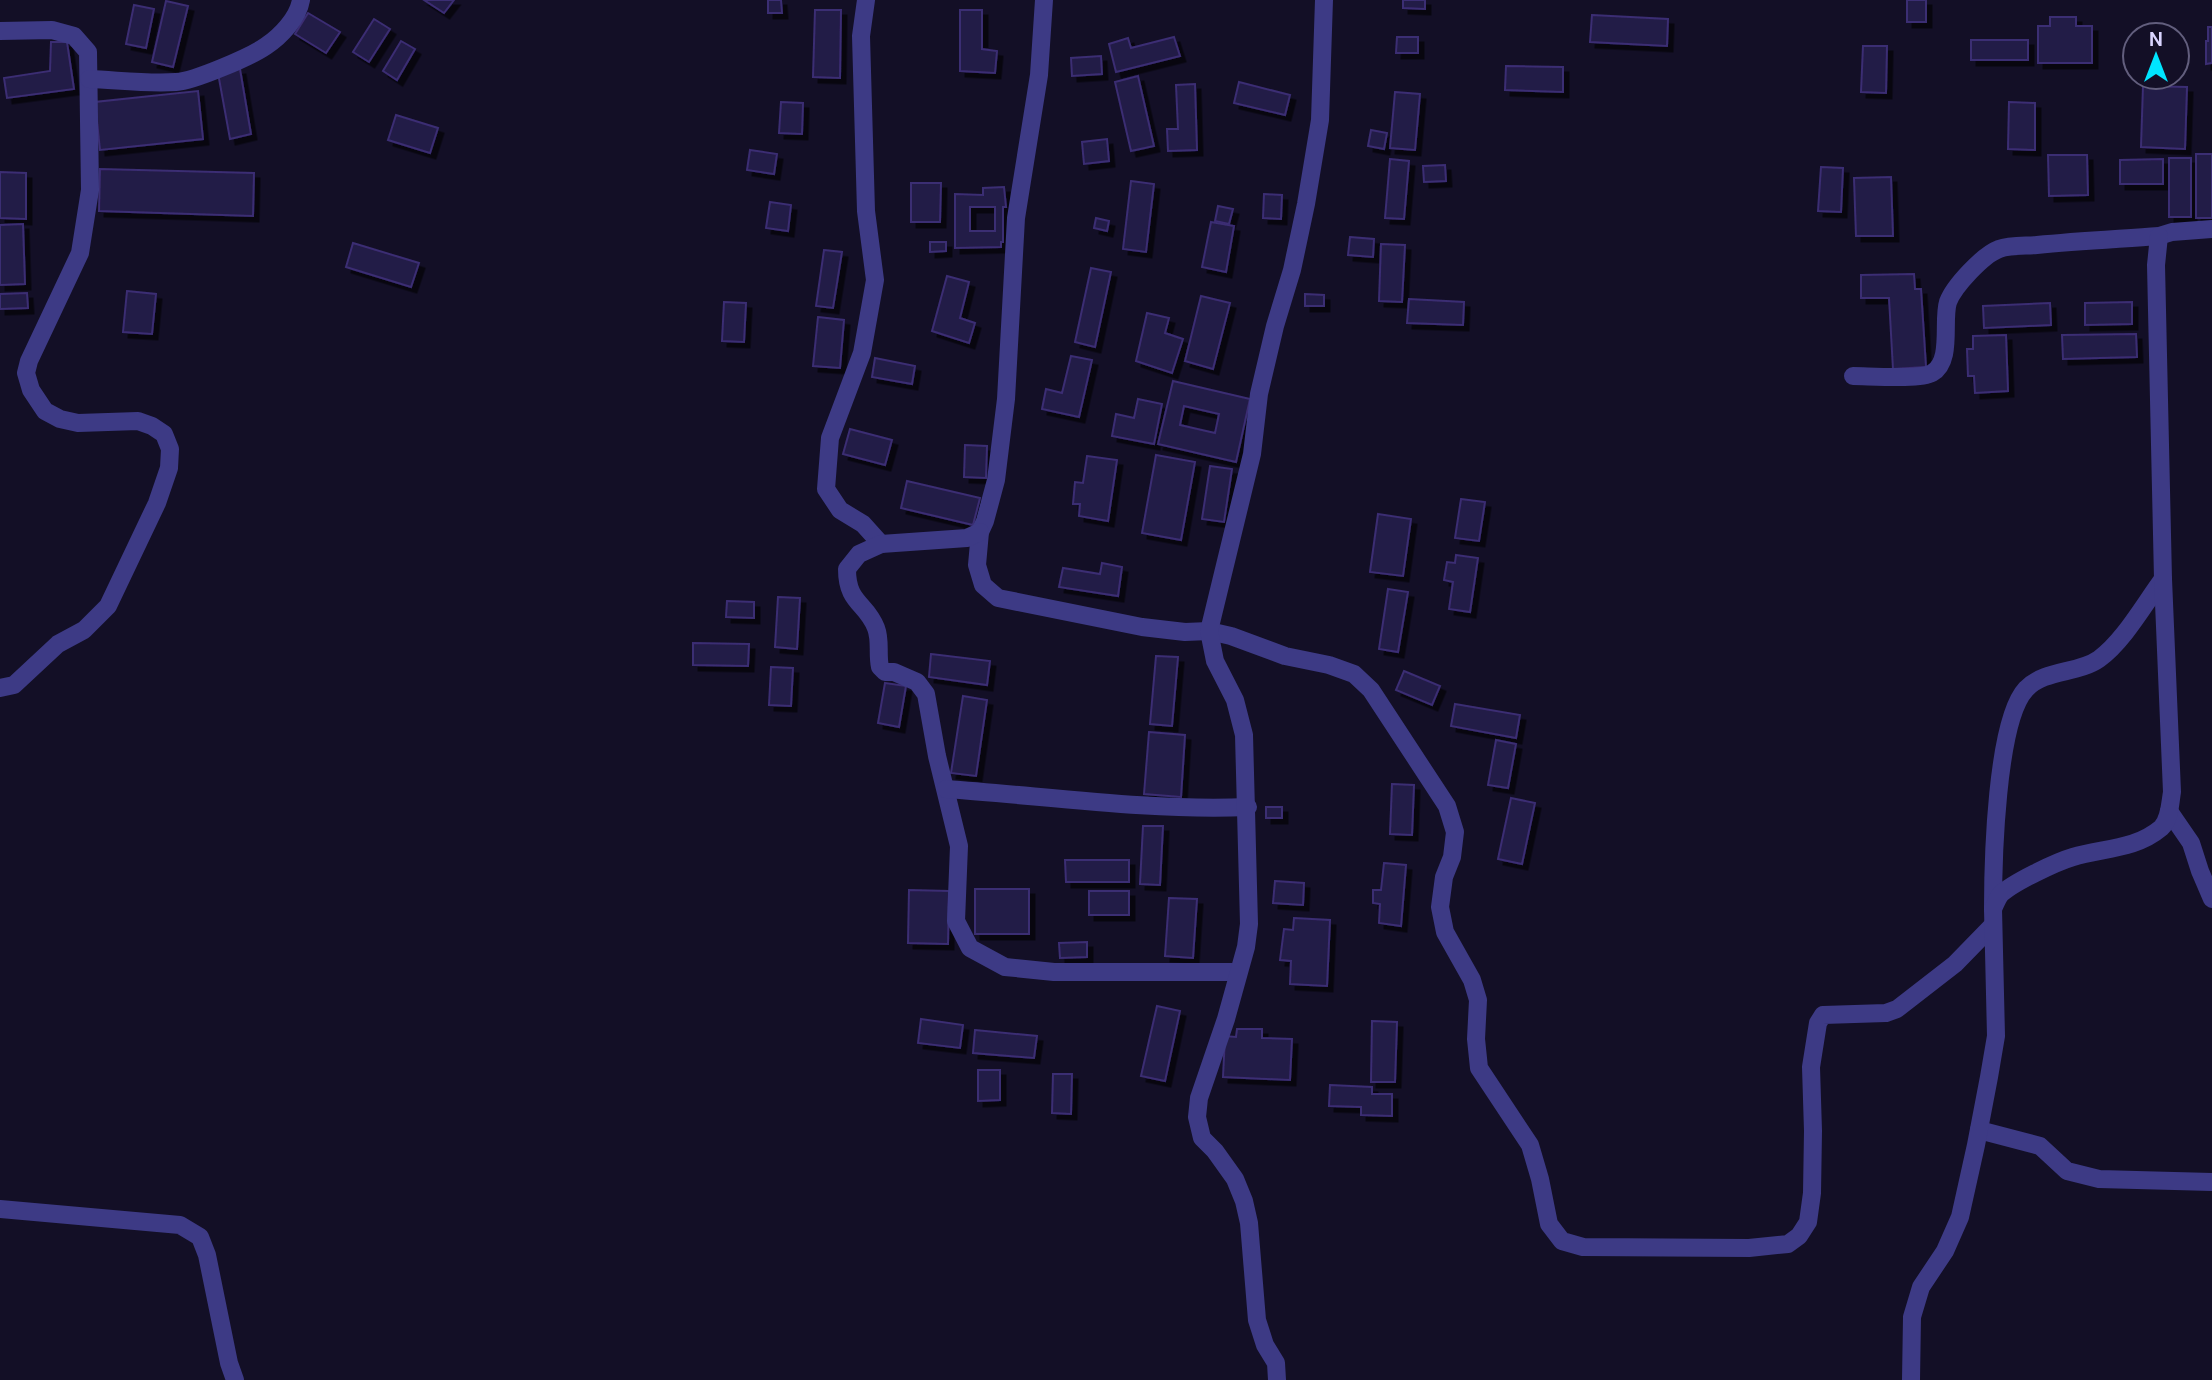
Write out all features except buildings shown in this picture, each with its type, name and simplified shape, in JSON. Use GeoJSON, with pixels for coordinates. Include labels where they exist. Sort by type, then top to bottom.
{"type":"FeatureCollection","features":[{"type":"Feature","properties":{"kind":"street"},"geometry":{"type":"LineString","coordinates":[[89,79],[177,82],[203,76],[266,46],[290,24],[300,8],[301,0]]}},
{"type":"Feature","properties":{"kind":"street"},"geometry":{"type":"LineString","coordinates":[[866,0],[861,36],[866,211],[875,280],[862,353],[830,438],[826,489],[840,510],[863,524],[881,544]]}},
{"type":"Feature","properties":{"kind":"street"},"geometry":{"type":"LineString","coordinates":[[1044,0],[1039,75],[1016,218],[1006,399],[996,480],[980,532],[977,565],[982,585],[998,598],[1142,628],[1209,631],[1231,636],[1284,656],[1329,665],[1354,674],[1371,690],[1447,806],[1455,832],[1440,907],[1445,932],[1472,980],[1478,1000],[1476,1039],[1479,1068],[1531,1144],[1549,1224],[1562,1241],[1583,1247],[1749,1248],[1788,1244],[1799,1236],[1808,1222],[1812,1194],[1814,1131],[1811,1067],[1818,1023],[1823,1015],[1886,1013],[1897,1009],[1955,964],[1992,918],[1999,896],[2022,880],[2072,857],[2120,848],[2162,827],[2169,811],[2172,792],[2163,579],[2156,265],[2159,236]]}},
{"type":"Feature","properties":{"kind":"street"},"geometry":{"type":"LineString","coordinates":[[1277,1380],[1276,1363],[1265,1345],[1257,1320],[1249,1223],[1244,1201],[1235,1178],[1202,1138],[1197,1117],[1199,1098],[1215,1057],[1246,947],[1249,924],[1244,735],[1235,700],[1215,661],[1209,631],[1252,454],[1259,394],[1292,270],[1306,204],[1320,120],[1324,0]]}},
{"type":"Feature","properties":{"kind":"street"},"geometry":{"type":"LineString","coordinates":[[0,30],[52,30],[74,36],[88,52],[90,190],[80,253],[29,361],[26,373],[31,390],[45,411],[60,419],[78,423],[138,421],[152,426],[164,435],[170,449],[169,468],[156,503],[108,606],[84,630],[58,644],[14,685],[0,688]]}},
{"type":"Feature","properties":{"kind":"street"},"geometry":{"type":"LineString","coordinates":[[1853,376],[1931,374],[1941,365],[1948,303],[1960,283],[1999,249],[2212,229]]}},
{"type":"Feature","properties":{"kind":"street"},"geometry":{"type":"LineString","coordinates":[[980,532],[967,538],[881,544],[859,554],[847,569],[849,592],[878,632],[880,667],[885,672],[894,672],[917,682],[926,694],[937,756],[960,846],[956,921],[970,948],[1005,967],[1054,972],[1237,972]]}},
{"type":"Feature","properties":{"kind":"street"},"geometry":{"type":"LineString","coordinates":[[1910,1380],[1912,1317],[1921,1287],[1945,1251],[1959,1217],[1979,1130],[1996,1036],[1993,863],[2004,747],[2013,710],[2027,688],[2053,674],[2099,659],[2116,642],[2163,579]]}},
{"type":"Feature","properties":{"kind":"street"},"geometry":{"type":"LineString","coordinates":[[946,789],[1140,806],[1196,809],[1248,807]]}},
{"type":"Feature","properties":{"kind":"street"},"geometry":{"type":"LineString","coordinates":[[2169,811],[2191,843],[2212,899]]}},
{"type":"Feature","properties":{"kind":"street"},"geometry":{"type":"LineString","coordinates":[[1979,1130],[2040,1146],[2067,1171],[2099,1179],[2212,1182]]}},
{"type":"Feature","properties":{"kind":"street"},"geometry":{"type":"LineString","coordinates":[[0,1209],[180,1225],[200,1237],[207,1255],[229,1363],[235,1380]]}}]}
